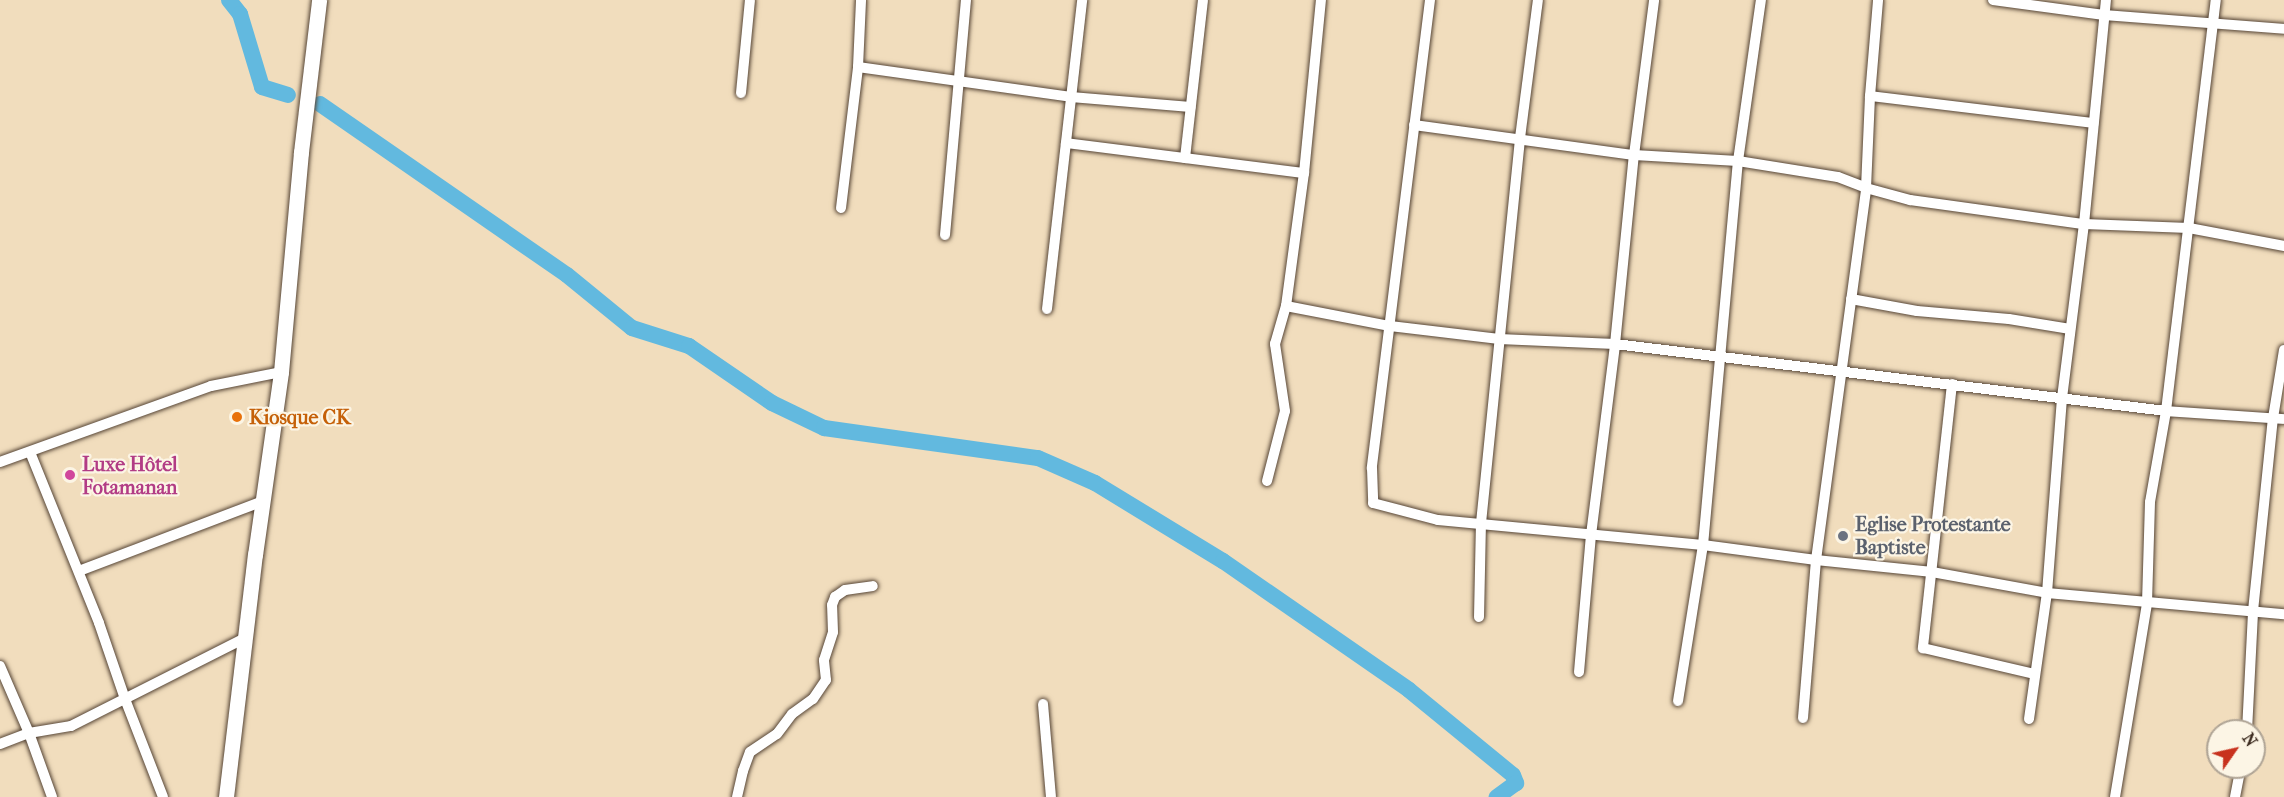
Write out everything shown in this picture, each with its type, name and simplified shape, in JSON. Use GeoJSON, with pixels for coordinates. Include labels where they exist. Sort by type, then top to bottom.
{"type":"FeatureCollection","features":[{"type":"Feature","properties":{"kind":"main road"},"geometry":{"type":"LineString","coordinates":[[226,797],[281,372],[301,152],[319,0]]}},
{"type":"Feature","properties":{"kind":"street"},"geometry":{"type":"LineString","coordinates":[[741,93],[750,0]]}},
{"type":"Feature","properties":{"kind":"street"},"geometry":{"type":"LineString","coordinates":[[841,208],[858,67],[861,0]]}},
{"type":"Feature","properties":{"kind":"street"},"geometry":{"type":"LineString","coordinates":[[945,235],[966,0]]}},
{"type":"Feature","properties":{"kind":"street"},"geometry":{"type":"LineString","coordinates":[[1047,309],[1082,0]]}},
{"type":"Feature","properties":{"kind":"street"},"geometry":{"type":"LineString","coordinates":[[1185,158],[1203,0]]}},
{"type":"Feature","properties":{"kind":"street"},"geometry":{"type":"LineString","coordinates":[[1267,482],[1285,411],[1275,344],[1286,306],[1304,172],[1321,0]]}},
{"type":"Feature","properties":{"kind":"street"},"geometry":{"type":"LineString","coordinates":[[1430,0],[1372,468],[1372,504],[1438,520],[1703,545],[1932,572],[2047,592],[2284,614]]}},
{"type":"Feature","properties":{"kind":"street"},"geometry":{"type":"LineString","coordinates":[[1479,618],[1481,523],[1520,138],[1538,0]]}},
{"type":"Feature","properties":{"kind":"street"},"geometry":{"type":"LineString","coordinates":[[1579,672],[1591,535],[1654,0]]}},
{"type":"Feature","properties":{"kind":"street"},"geometry":{"type":"LineString","coordinates":[[1678,701],[1703,545],[1738,161],[1761,0]]}},
{"type":"Feature","properties":{"kind":"street"},"geometry":{"type":"LineString","coordinates":[[1803,718],[1816,560],[1866,188],[1870,96],[1878,0]]}},
{"type":"Feature","properties":{"kind":"street"},"geometry":{"type":"LineString","coordinates":[[1993,0],[2104,15],[2284,29]]}},
{"type":"Feature","properties":{"kind":"street"},"geometry":{"type":"LineString","coordinates":[[2029,719],[2047,592],[2062,398],[2084,224],[2106,0]]}},
{"type":"Feature","properties":{"kind":"street"},"geometry":{"type":"LineString","coordinates":[[2115,797],[2147,603],[2150,502],[2166,411],[2216,0]]}},
{"type":"Feature","properties":{"kind":"street"},"geometry":{"type":"LineString","coordinates":[[858,67],[958,83],[1071,97],[1191,107]]}},
{"type":"Feature","properties":{"kind":"street"},"geometry":{"type":"LineString","coordinates":[[1870,96],[2093,123]]}},
{"type":"Feature","properties":{"kind":"street"},"geometry":{"type":"LineString","coordinates":[[1414,125],[1634,155],[1738,161],[1838,177],[1866,188],[1910,200],[2084,224],[2189,228],[2284,246]]}},
{"type":"Feature","properties":{"kind":"street"},"geometry":{"type":"LineString","coordinates":[[1066,143],[1304,172]]}},
{"type":"Feature","properties":{"kind":"street"},"geometry":{"type":"LineString","coordinates":[[1851,299],[1917,311],[2009,319],[2070,329]]}},
{"type":"Feature","properties":{"kind":"street"},"geometry":{"type":"LineString","coordinates":[[1286,306],[1390,326],[1499,339],[1615,344],[2166,411],[2279,419]]}},
{"type":"Feature","properties":{"kind":"street"},"geometry":{"type":"LineString","coordinates":[[2248,719],[2253,611],[2279,419],[2284,350]]}},
{"type":"Feature","properties":{"kind":"street"},"geometry":{"type":"LineString","coordinates":[[0,462],[211,386],[281,372]]}},
{"type":"Feature","properties":{"kind":"street"},"geometry":{"type":"LineString","coordinates":[[1952,384],[1923,648],[2035,674]]}},
{"type":"Feature","properties":{"kind":"street"},"geometry":{"type":"LineString","coordinates":[[30,452],[79,571],[124,699],[163,797]]}},
{"type":"Feature","properties":{"kind":"street"},"geometry":{"type":"LineString","coordinates":[[79,571],[263,501]]}},
{"type":"Feature","properties":{"kind":"street"},"geometry":{"type":"LineString","coordinates":[[737,797],[750,752],[777,734],[792,714],[813,699],[826,680],[824,660],[833,632],[832,605],[835,597],[845,590],[873,586]]}},
{"type":"Feature","properties":{"kind":"street"},"geometry":{"type":"LineString","coordinates":[[0,744],[29,733],[72,726],[245,638]]}},
{"type":"Feature","properties":{"kind":"street"},"geometry":{"type":"LineString","coordinates":[[0,666],[29,733],[52,797]]}},
{"type":"Feature","properties":{"kind":"street"},"geometry":{"type":"LineString","coordinates":[[1043,704],[1052,797]]}},
{"type":"Feature","properties":{"kind":"street"},"geometry":{"type":"LineString","coordinates":[[2235,797],[2239,779]]}},
{"type":"Feature","properties":{"kind":"waterway"},"geometry":{"type":"LineString","coordinates":[[229,0],[240,14],[262,87],[288,95]]}},
{"type":"Feature","properties":{"kind":"waterway"},"geometry":{"type":"LineString","coordinates":[[320,104],[567,275],[632,328],[689,346],[772,403],[824,428],[1038,458],[1095,483],[1223,561],[1409,690],[1513,775],[1516,783],[1497,797]]}},
{"type":"Feature","properties":{"kind":"place","name":"Kiosque CK"},"geometry":{"type":"Point","coordinates":[237,417]}},
{"type":"Feature","properties":{"kind":"place","name":"Luxe Hôtel Fotamanan"},"geometry":{"type":"Point","coordinates":[70,475]}},
{"type":"Feature","properties":{"kind":"place","name":"Eglise Protestante Baptiste"},"geometry":{"type":"Point","coordinates":[1843,536]}}]}
